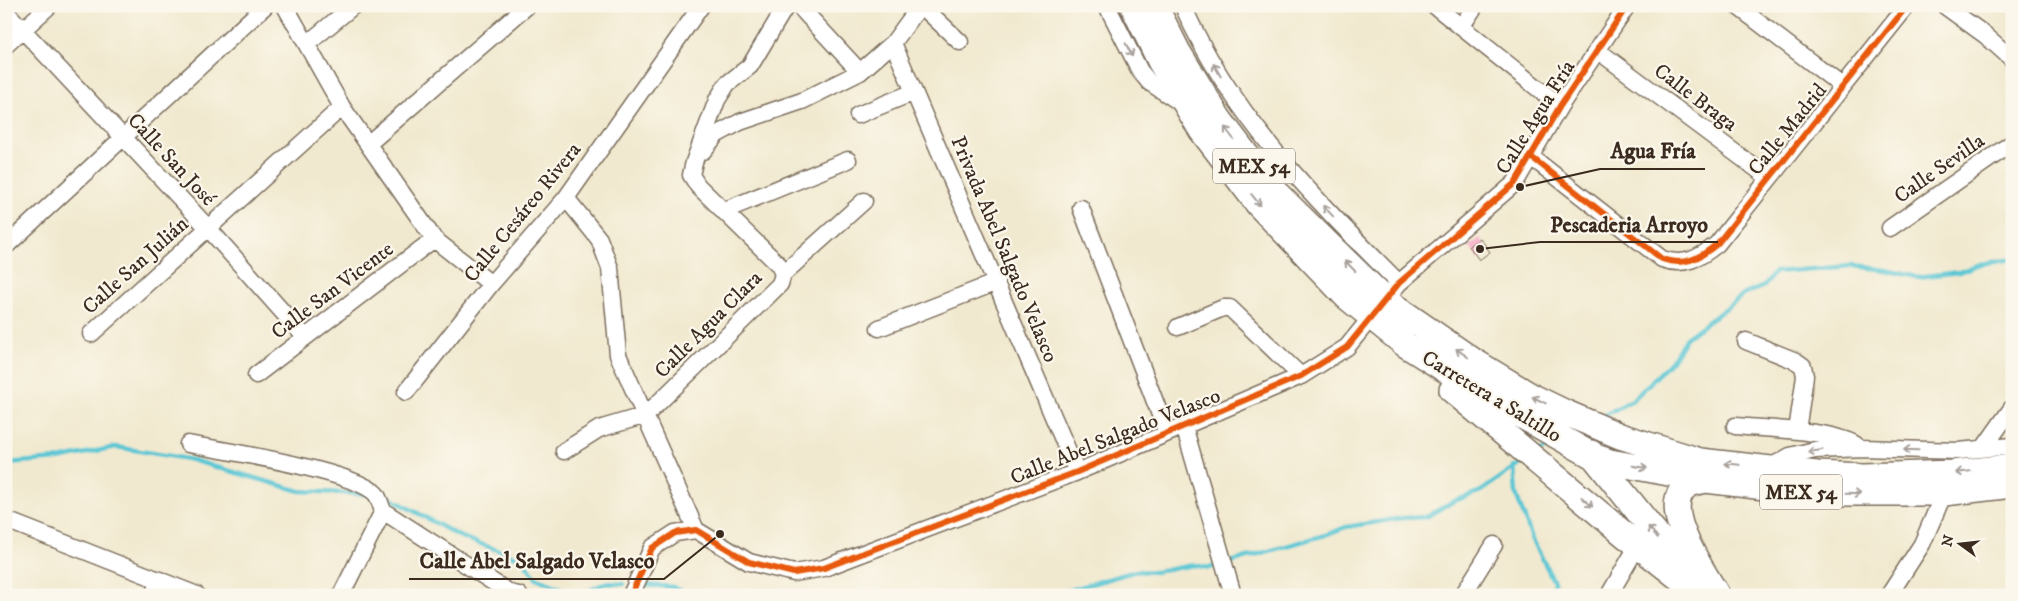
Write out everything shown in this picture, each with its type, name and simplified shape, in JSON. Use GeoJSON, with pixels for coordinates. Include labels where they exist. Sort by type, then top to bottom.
{"type":"FeatureCollection","features":[{"type":"Feature","properties":{"kind":"main road","name":"Carretera a Saltillo"},"geometry":{"type":"LineString","coordinates":[[1133,6],[1160,61],[1202,130],[1258,204],[1347,297],[1385,300]]}},
{"type":"Feature","properties":{"kind":"main road","name":"Carretera a Saltillo"},"geometry":{"type":"LineString","coordinates":[[1155,6],[1178,52],[1219,119],[1273,190],[1385,300],[1492,398],[1566,413],[1588,443],[1610,462],[1706,480],[1815,493],[1864,495],[1944,493],[2012,485]]}},
{"type":"Feature","properties":{"kind":"main road","name":"Carretera a Saltillo"},"geometry":{"type":"LineString","coordinates":[[1385,300],[1406,344],[1492,398],[1588,443],[1620,436],[1700,461],[1817,474],[1862,476],[1952,473],[2012,467]]}},
{"type":"Feature","properties":{"kind":"main road"},"geometry":{"type":"LineString","coordinates":[[1492,398],[1550,470],[1638,545],[1701,595]]}},
{"type":"Feature","properties":{"kind":"main road"},"geometry":{"type":"LineString","coordinates":[[1588,443],[1677,560],[1709,595]]}},
{"type":"Feature","properties":{"kind":"main road"},"geometry":{"type":"LineString","coordinates":[[1706,480],[1690,484],[1684,489],[1679,499],[1677,515],[1680,529],[1717,595]]}},
{"type":"Feature","properties":{"kind":"street"},"geometry":{"type":"LineString","coordinates":[[6,45],[49,6]]}},
{"type":"Feature","properties":{"kind":"street"},"geometry":{"type":"LineString","coordinates":[[6,246],[265,6]]}},
{"type":"Feature","properties":{"kind":"street"},"geometry":{"type":"LineString","coordinates":[[285,6],[342,107],[434,239],[491,284]]}},
{"type":"Feature","properties":{"kind":"street"},"geometry":{"type":"LineString","coordinates":[[307,44],[353,6]]}},
{"type":"Feature","properties":{"kind":"street"},"geometry":{"type":"LineString","coordinates":[[368,144],[527,6]]}},
{"type":"Feature","properties":{"kind":"street","name":"Calle Cesáreo Rivera"},"geometry":{"type":"LineString","coordinates":[[406,392],[491,284],[566,198],[701,6]]}},
{"type":"Feature","properties":{"kind":"street"},"geometry":{"type":"LineString","coordinates":[[783,274],[779,265],[722,211],[698,186],[691,175],[717,100],[727,84],[750,66],[786,6]]}},
{"type":"Feature","properties":{"kind":"street"},"geometry":{"type":"LineString","coordinates":[[799,6],[860,72]]}},
{"type":"Feature","properties":{"kind":"street"},"geometry":{"type":"LineString","coordinates":[[694,162],[716,134],[740,122],[802,101],[860,72],[893,43],[921,6],[960,42]]}},
{"type":"Feature","properties":{"kind":"street"},"geometry":{"type":"LineString","coordinates":[[1107,6],[1140,71],[1149,82],[1188,107]]}},
{"type":"Feature","properties":{"kind":"street"},"geometry":{"type":"LineString","coordinates":[[1183,6],[1191,24],[1226,85],[1271,148],[1325,209],[1385,300]]}},
{"type":"Feature","properties":{"kind":"street"},"geometry":{"type":"LineString","coordinates":[[1435,6],[1560,106]]}},
{"type":"Feature","properties":{"kind":"street"},"geometry":{"type":"LineString","coordinates":[[1461,27],[1475,6]]}},
{"type":"Feature","properties":{"kind":"street","name":"Calle Agua Fría"},"geometry":{"type":"LineString","coordinates":[[1385,300],[1510,189],[1519,177],[1560,106],[1627,6]]}},
{"type":"Feature","properties":{"kind":"street"},"geometry":{"type":"LineString","coordinates":[[1737,6],[1842,86]]}},
{"type":"Feature","properties":{"kind":"street","name":"Calle Madrid"},"geometry":{"type":"LineString","coordinates":[[1530,156],[1662,259],[1670,262],[1686,262],[1705,254],[1717,244],[1907,6]]}},
{"type":"Feature","properties":{"kind":"street"},"geometry":{"type":"LineString","coordinates":[[1945,6],[2012,59]]}},
{"type":"Feature","properties":{"kind":"street","name":"Calle San José"},"geometry":{"type":"LineString","coordinates":[[6,12],[208,228],[305,337]]}},
{"type":"Feature","properties":{"kind":"street","name":"Privada Abel Salgado Velasco"},"geometry":{"type":"LineString","coordinates":[[893,43],[1077,472]]}},
{"type":"Feature","properties":{"kind":"street","name":"Calle Braga"},"geometry":{"type":"LineString","coordinates":[[1598,50],[1769,178]]}},
{"type":"Feature","properties":{"kind":"street"},"geometry":{"type":"LineString","coordinates":[[858,115],[914,92]]}},
{"type":"Feature","properties":{"kind":"street","name":"Calle San Julián"},"geometry":{"type":"LineString","coordinates":[[91,334],[342,107]]}},
{"type":"Feature","properties":{"kind":"street","name":"Calle Sevilla"},"geometry":{"type":"LineString","coordinates":[[1890,228],[2012,143]]}},
{"type":"Feature","properties":{"kind":"street"},"geometry":{"type":"LineString","coordinates":[[722,211],[848,160]]}},
{"type":"Feature","properties":{"kind":"street"},"geometry":{"type":"LineString","coordinates":[[566,198],[599,239],[610,268],[618,355],[696,530],[675,533],[652,548],[631,595]]}},
{"type":"Feature","properties":{"kind":"street","name":"Calle Agua Clara"},"geometry":{"type":"LineString","coordinates":[[564,451],[599,429],[646,415],[780,284],[783,274],[864,201]]}},
{"type":"Feature","properties":{"kind":"street"},"geometry":{"type":"LineString","coordinates":[[1081,208],[1167,433]]}},
{"type":"Feature","properties":{"kind":"street","name":"Calle San Vicente"},"geometry":{"type":"LineString","coordinates":[[256,374],[434,239]]}},
{"type":"Feature","properties":{"kind":"street"},"geometry":{"type":"LineString","coordinates":[[879,328],[996,282]]}},
{"type":"Feature","properties":{"kind":"street","name":"Calle Abel Salgado Velasco"},"geometry":{"type":"LineString","coordinates":[[696,530],[749,562],[794,573],[824,568],[1077,472],[1301,376],[1347,347],[1385,300]]}},
{"type":"Feature","properties":{"kind":"street"},"geometry":{"type":"LineString","coordinates":[[1178,326],[1223,308],[1230,308],[1301,376]]}},
{"type":"Feature","properties":{"kind":"street"},"geometry":{"type":"LineString","coordinates":[[1746,341],[1796,361],[1803,366],[1805,376],[1797,431]]}},
{"type":"Feature","properties":{"kind":"street"},"geometry":{"type":"LineString","coordinates":[[1983,449],[2012,408]]}},
{"type":"Feature","properties":{"kind":"street"},"geometry":{"type":"LineString","coordinates":[[1184,426],[1233,592]]}},
{"type":"Feature","properties":{"kind":"street"},"geometry":{"type":"LineString","coordinates":[[1735,426],[1797,431],[1848,440],[1863,448]]}},
{"type":"Feature","properties":{"kind":"street"},"geometry":{"type":"LineString","coordinates":[[188,444],[323,472],[359,483],[376,494],[383,511],[510,593],[519,595]]}},
{"type":"Feature","properties":{"kind":"street"},"geometry":{"type":"LineString","coordinates":[[1769,468],[1790,456],[1815,450],[1863,448],[1958,451],[2012,446]]}},
{"type":"Feature","properties":{"kind":"street"},"geometry":{"type":"LineString","coordinates":[[1889,595],[1922,544],[1944,493]]}},
{"type":"Feature","properties":{"kind":"street"},"geometry":{"type":"LineString","coordinates":[[340,595],[383,511]]}},
{"type":"Feature","properties":{"kind":"street"},"geometry":{"type":"LineString","coordinates":[[6,520],[156,588],[197,595]]}},
{"type":"Feature","properties":{"kind":"street"},"geometry":{"type":"LineString","coordinates":[[1463,595],[1494,544]]}},
{"type":"Feature","properties":{"kind":"street"},"geometry":{"type":"LineString","coordinates":[[1609,595],[1638,545]]}},
{"type":"Feature","properties":{"kind":"building"},"geometry":{"type":"Polygon","coordinates":[[[1480,238],[1490,252],[1479,260],[1469,246],[1480,238]]]}},
{"type":"Feature","properties":{"kind":"waterway"},"geometry":{"type":"LineString","coordinates":[[1600,418],[1634,399],[1671,362],[1686,338],[1745,294],[1764,286],[1775,272],[1851,266],[1917,277],[1959,272],[1980,264],[2012,259]]}},
{"type":"Feature","properties":{"kind":"waterway"},"geometry":{"type":"LineString","coordinates":[[1539,452],[1554,444]]}},
{"type":"Feature","properties":{"kind":"waterway"},"geometry":{"type":"LineString","coordinates":[[6,463],[58,459],[116,447],[188,459],[300,491],[365,494]]}},
{"type":"Feature","properties":{"kind":"waterway"},"geometry":{"type":"LineString","coordinates":[[1053,595],[1136,571],[1155,572],[1194,565],[1209,568],[1325,535],[1346,527],[1403,518],[1426,517],[1452,502],[1481,491],[1524,461]]}},
{"type":"Feature","properties":{"kind":"waterway"},"geometry":{"type":"LineString","coordinates":[[1514,466],[1516,494],[1532,538],[1554,582],[1554,595]]}},
{"type":"Feature","properties":{"kind":"waterway"},"geometry":{"type":"LineString","coordinates":[[380,494],[459,536],[522,559],[536,578],[578,595]]}},
{"type":"Feature","properties":{"kind":"waterway"},"geometry":{"type":"LineString","coordinates":[[579,595],[606,583],[623,584]]}},
{"type":"Feature","properties":{"kind":"waterway"},"geometry":{"type":"LineString","coordinates":[[647,585],[673,587],[688,595]]}},
{"type":"Feature","properties":{"kind":"cycle path"},"geometry":{"type":"LineString","coordinates":[[631,595],[652,548],[675,533],[696,530],[749,562],[794,573],[824,568],[1077,472],[1301,376],[1347,347],[1399,283],[1515,183],[1560,106],[1627,6]]}},
{"type":"Feature","properties":{"kind":"cycle path"},"geometry":{"type":"LineString","coordinates":[[1530,156],[1662,259],[1677,262],[1691,260],[1717,244],[1907,6]]}},
{"type":"Feature","properties":{"kind":"place","name":"Agua Fría"},"geometry":{"type":"Point","coordinates":[1520,187]}},
{"type":"Feature","properties":{"kind":"place","name":"Pescaderia Arroyo"},"geometry":{"type":"Point","coordinates":[1480,249]}},
{"type":"Feature","properties":{"kind":"place","name":"Calle Abel Salgado Velasco"},"geometry":{"type":"Point","coordinates":[720,534]}}]}
